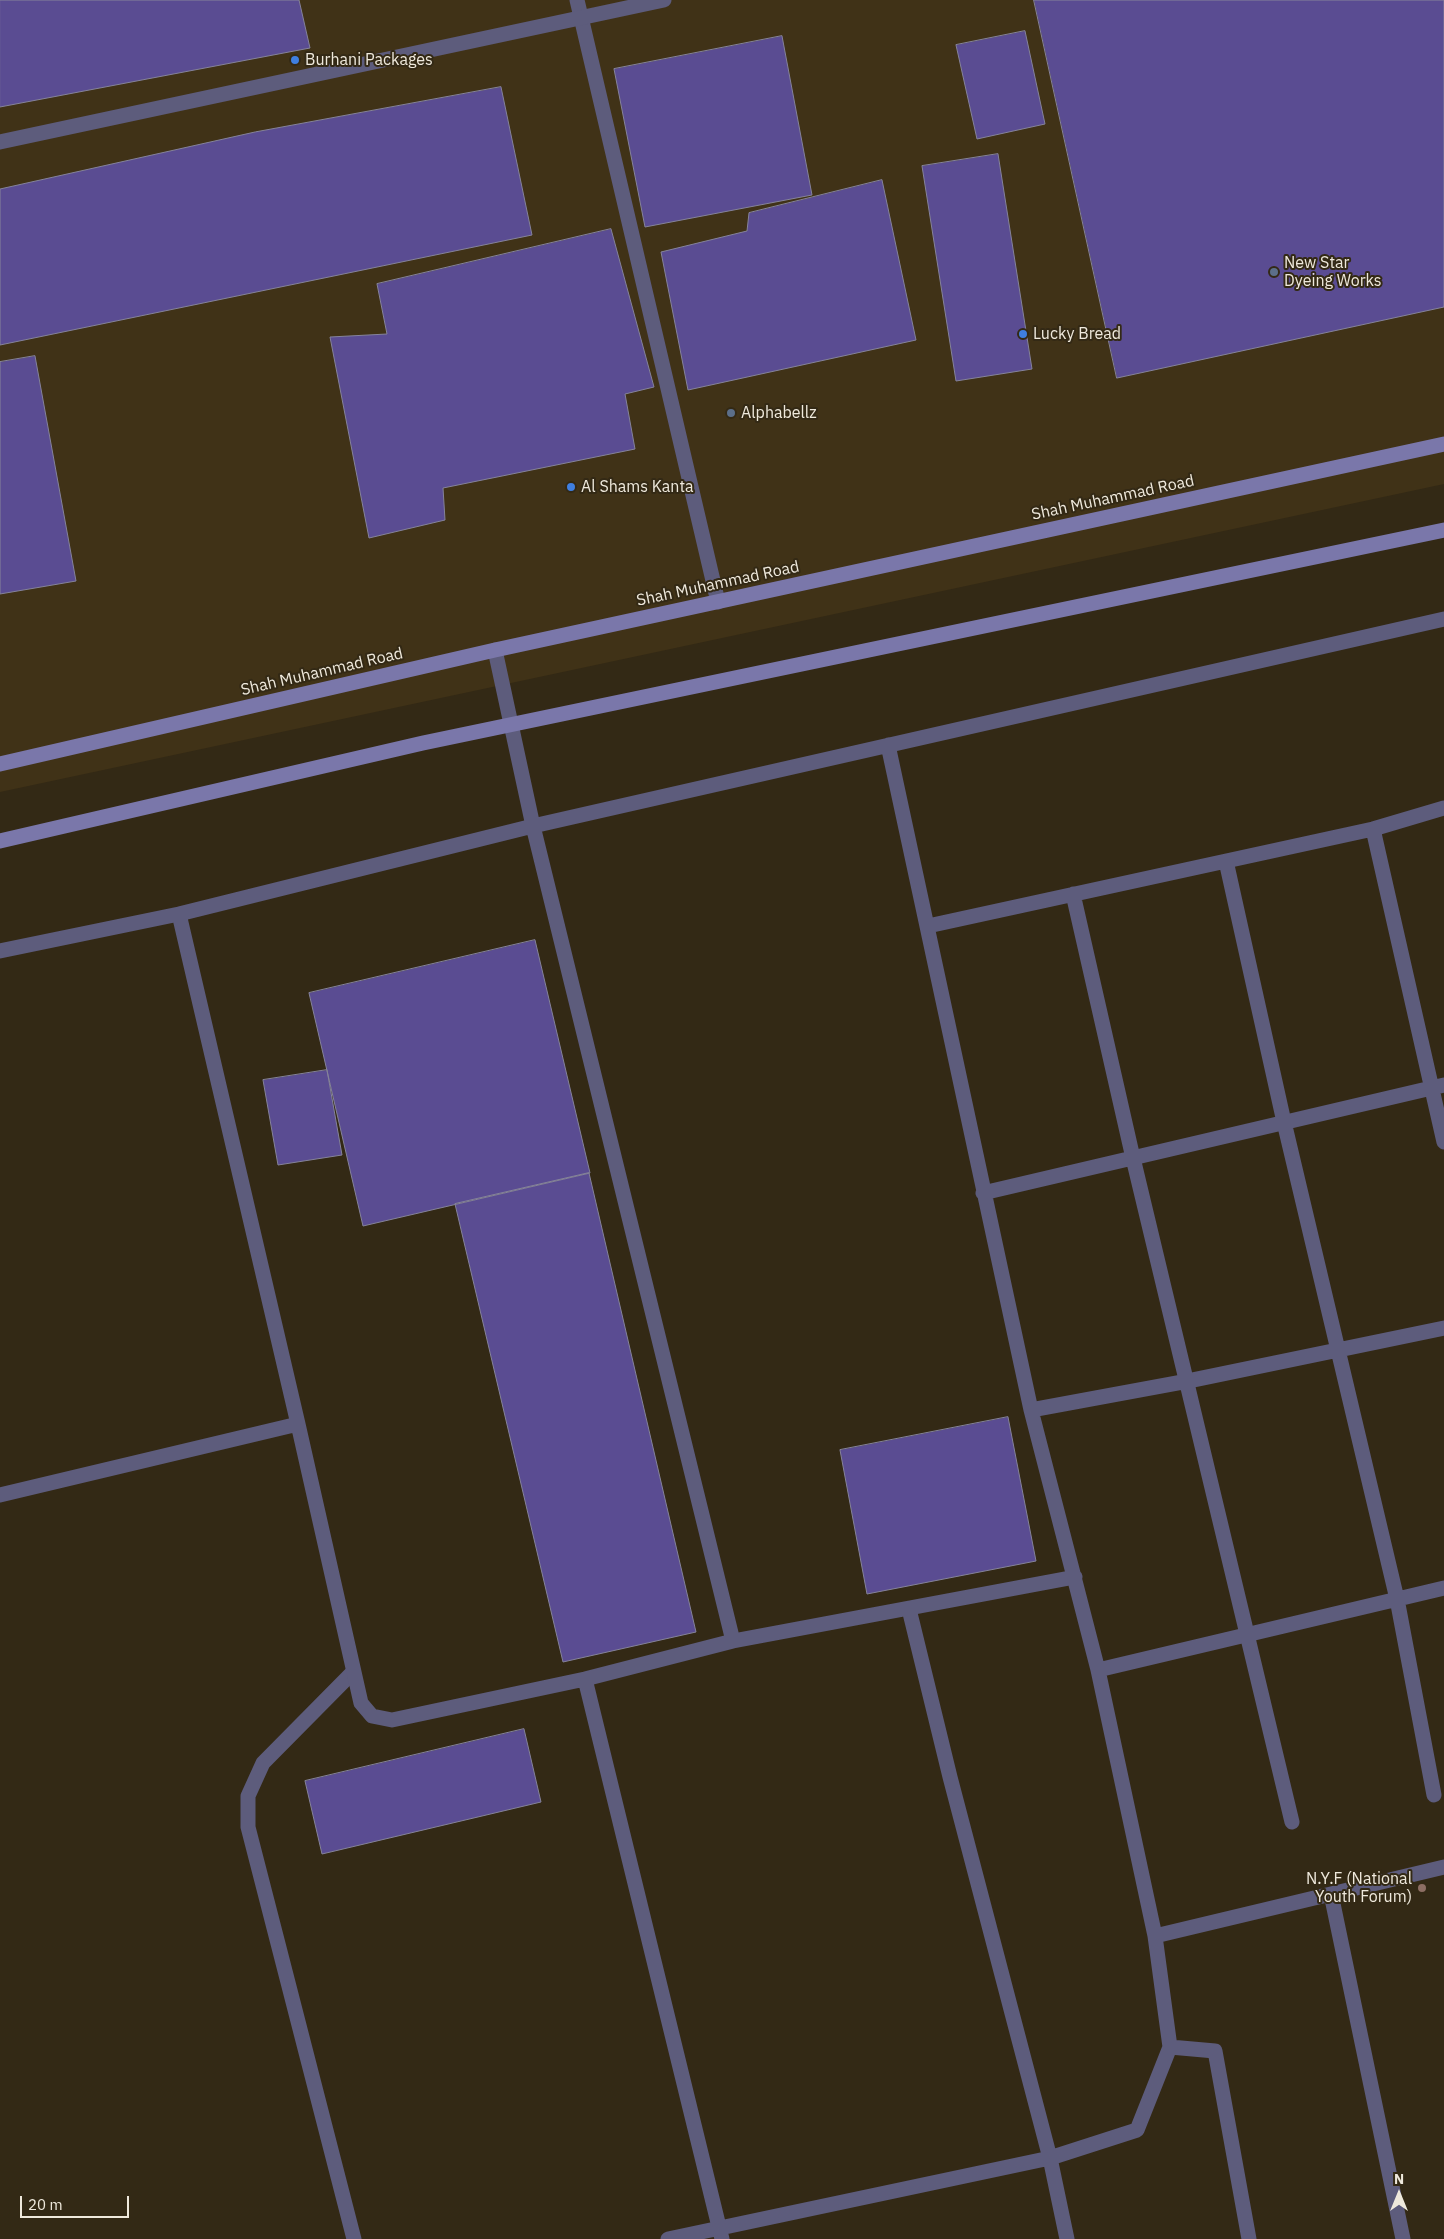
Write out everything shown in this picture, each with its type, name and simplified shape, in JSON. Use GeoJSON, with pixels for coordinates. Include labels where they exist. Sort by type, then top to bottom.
{"type":"FeatureCollection","features":[{"type":"Feature","properties":{"kind":"street"},"geometry":{"type":"LineString","coordinates":[[577,0],[718,602]]}},
{"type":"Feature","properties":{"kind":"street"},"geometry":{"type":"LineString","coordinates":[[0,142],[664,0]]}},
{"type":"Feature","properties":{"kind":"street","name":"Shah Muhammad Road"},"geometry":{"type":"LineString","coordinates":[[0,764],[495,650],[1444,444]]}},
{"type":"Feature","properties":{"kind":"street"},"geometry":{"type":"LineString","coordinates":[[0,841],[413,745],[1444,530]]}},
{"type":"Feature","properties":{"kind":"street"},"geometry":{"type":"LineString","coordinates":[[0,950],[179,914],[533,826],[1444,619]]}},
{"type":"Feature","properties":{"kind":"street"},"geometry":{"type":"LineString","coordinates":[[495,650],[513,724],[533,826],[733,1641]]}},
{"type":"Feature","properties":{"kind":"street"},"geometry":{"type":"LineString","coordinates":[[668,2239],[721,2233],[1050,2158],[1137,2130],[1170,2046],[1155,1936],[1098,1670],[1031,1410],[888,745]]}},
{"type":"Feature","properties":{"kind":"street"},"geometry":{"type":"LineString","coordinates":[[928,926],[1373,829],[1444,808]]}},
{"type":"Feature","properties":{"kind":"street"},"geometry":{"type":"LineString","coordinates":[[1373,829],[1438,1086],[1444,1142]]}},
{"type":"Feature","properties":{"kind":"street"},"geometry":{"type":"LineString","coordinates":[[1226,861],[1284,1122],[1397,1599],[1434,1795]]}},
{"type":"Feature","properties":{"kind":"street"},"geometry":{"type":"LineString","coordinates":[[1073,894],[1133,1158],[1249,1635],[1292,1822]]}},
{"type":"Feature","properties":{"kind":"street"},"geometry":{"type":"LineString","coordinates":[[179,914],[298,1424],[352,1672],[361,1703],[372,1716],[392,1720],[585,1679],[733,1641],[1074,1577]]}},
{"type":"Feature","properties":{"kind":"street"},"geometry":{"type":"LineString","coordinates":[[983,1193],[1438,1086]]}},
{"type":"Feature","properties":{"kind":"street"},"geometry":{"type":"LineString","coordinates":[[1031,1410],[1188,1381],[1444,1328]]}},
{"type":"Feature","properties":{"kind":"street"},"geometry":{"type":"LineString","coordinates":[[0,1495],[298,1424]]}},
{"type":"Feature","properties":{"kind":"street"},"geometry":{"type":"LineString","coordinates":[[1098,1670],[1444,1588]]}},
{"type":"Feature","properties":{"kind":"street"},"geometry":{"type":"LineString","coordinates":[[909,1609],[950,1777],[1050,2158],[1066,2239]]}},
{"type":"Feature","properties":{"kind":"street"},"geometry":{"type":"LineString","coordinates":[[352,1672],[263,1763],[248,1796],[248,1827],[354,2239]]}},
{"type":"Feature","properties":{"kind":"street"},"geometry":{"type":"LineString","coordinates":[[585,1679],[721,2233]]}},
{"type":"Feature","properties":{"kind":"street"},"geometry":{"type":"LineString","coordinates":[[1155,1936],[1444,1867]]}},
{"type":"Feature","properties":{"kind":"street"},"geometry":{"type":"LineString","coordinates":[[1331,1894],[1403,2239]]}},
{"type":"Feature","properties":{"kind":"street"},"geometry":{"type":"LineString","coordinates":[[1170,2046],[1215,2051],[1249,2239]]}},
{"type":"Feature","properties":{"kind":"shaded area"},"geometry":{"type":"Polygon","coordinates":[[[0,0],[1444,0],[1444,484],[0,792],[0,0]]]}},
{"type":"Feature","properties":{"kind":"building"},"geometry":{"type":"Polygon","coordinates":[[[0,0],[299,0],[310,48],[0,107],[0,0]]]}},
{"type":"Feature","properties":{"kind":"building"},"geometry":{"type":"Polygon","coordinates":[[[1034,0],[1444,0],[1444,307],[1117,378],[1034,0]]]}},
{"type":"Feature","properties":{"kind":"building"},"geometry":{"type":"Polygon","coordinates":[[[1025,31],[1045,124],[977,139],[956,45],[1025,31]]]}},
{"type":"Feature","properties":{"kind":"building"},"geometry":{"type":"Polygon","coordinates":[[[782,36],[812,195],[645,227],[614,69],[782,36]]]}},
{"type":"Feature","properties":{"kind":"building"},"geometry":{"type":"Polygon","coordinates":[[[501,87],[532,235],[0,345],[0,189],[255,132],[501,87]]]}},
{"type":"Feature","properties":{"kind":"building"},"geometry":{"type":"Polygon","coordinates":[[[998,154],[1032,369],[956,381],[922,166],[998,154]]]}},
{"type":"Feature","properties":{"kind":"building"},"geometry":{"type":"Polygon","coordinates":[[[882,180],[916,340],[688,390],[661,252],[747,231],[749,213],[882,180]]]}},
{"type":"Feature","properties":{"kind":"building"},"geometry":{"type":"Polygon","coordinates":[[[611,229],[654,387],[625,394],[635,449],[443,488],[445,520],[369,538],[330,337],[387,334],[377,284],[611,229]]]}},
{"type":"Feature","properties":{"kind":"building"},"geometry":{"type":"Polygon","coordinates":[[[35,356],[76,581],[0,594],[0,362],[35,356]]]}},
{"type":"Feature","properties":{"kind":"building"},"geometry":{"type":"Polygon","coordinates":[[[535,940],[590,1173],[363,1226],[309,993],[535,940]]]}},
{"type":"Feature","properties":{"kind":"building"},"geometry":{"type":"Polygon","coordinates":[[[327,1070],[342,1155],[278,1165],[263,1080],[327,1070]]]}},
{"type":"Feature","properties":{"kind":"building"},"geometry":{"type":"Polygon","coordinates":[[[589,1173],[696,1632],[563,1662],[455,1204],[589,1173]]]}},
{"type":"Feature","properties":{"kind":"building"},"geometry":{"type":"Polygon","coordinates":[[[1008,1417],[1036,1561],[867,1594],[840,1450],[1008,1417]]]}},
{"type":"Feature","properties":{"kind":"building"},"geometry":{"type":"Polygon","coordinates":[[[524,1729],[541,1802],[322,1854],[305,1781],[524,1729]]]}},
{"type":"Feature","properties":{"kind":"place","name":"Burhani Packages"},"geometry":{"type":"Point","coordinates":[295,60]}},
{"type":"Feature","properties":{"kind":"place","name":"New Star Dyeing Works"},"geometry":{"type":"Point","coordinates":[1274,272]}},
{"type":"Feature","properties":{"kind":"place","name":"Lucky Bread"},"geometry":{"type":"Point","coordinates":[1023,334]}},
{"type":"Feature","properties":{"kind":"place","name":"Alphabellz"},"geometry":{"type":"Point","coordinates":[731,413]}},
{"type":"Feature","properties":{"kind":"place","name":"Al Shams Kanta"},"geometry":{"type":"Point","coordinates":[571,487]}},
{"type":"Feature","properties":{"kind":"place","name":"N.Y.F (National Youth Forum)"},"geometry":{"type":"Point","coordinates":[1422,1888]}}]}
